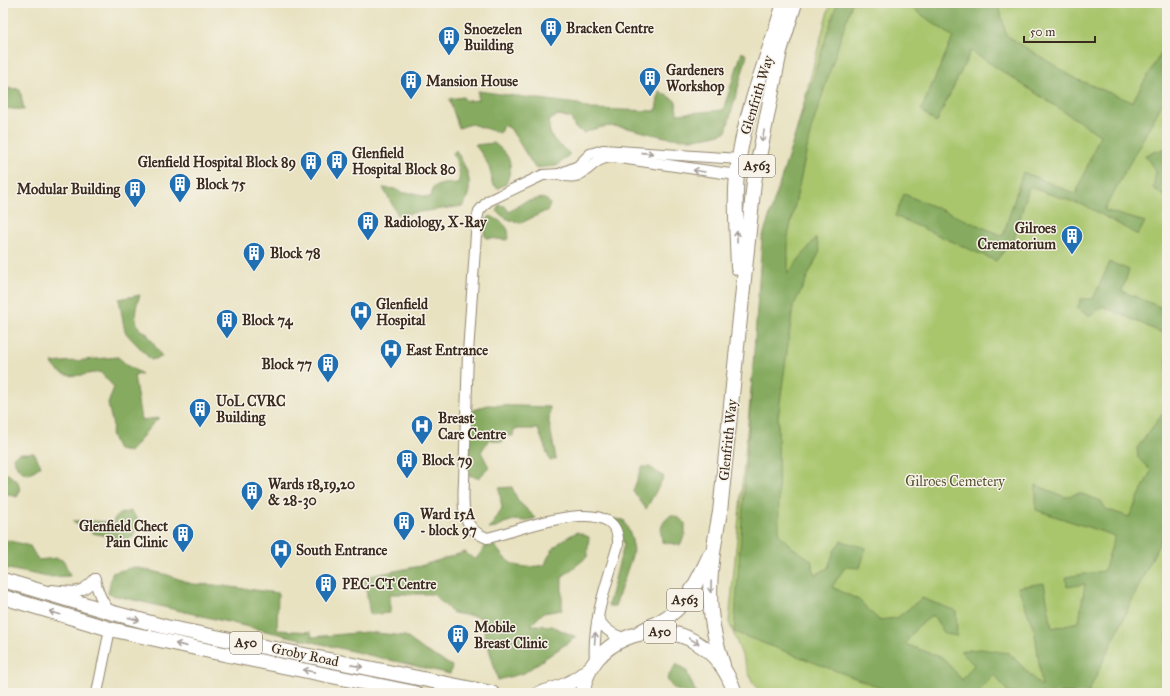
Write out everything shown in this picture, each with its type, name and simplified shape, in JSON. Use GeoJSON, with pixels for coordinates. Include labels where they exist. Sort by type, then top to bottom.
{"type":"FeatureCollection","features":[{"type":"Feature","properties":{"kind":"highway","name":"Glenfrith Way"},"geometry":{"type":"LineString","coordinates":[[739,332],[741,166],[747,121],[772,46],[784,3]]}},
{"type":"Feature","properties":{"kind":"highway","name":"Glenfrith Way"},"geometry":{"type":"LineString","coordinates":[[723,665],[712,621],[710,590],[713,548],[720,512],[754,182],[780,51],[795,3]]}},
{"type":"Feature","properties":{"kind":"highway","name":"A563"},"geometry":{"type":"LineString","coordinates":[[754,182],[750,170],[741,166],[780,51]]}},
{"type":"Feature","properties":{"kind":"highway","name":"Glenfrith Way"},"geometry":{"type":"LineString","coordinates":[[630,636],[670,615],[687,598],[692,592],[713,548]]}},
{"type":"Feature","properties":{"kind":"highway","name":"Groby Road"},"geometry":{"type":"LineString","coordinates":[[3,580],[166,627],[492,693]]}},
{"type":"Feature","properties":{"kind":"highway","name":"Groby Road"},"geometry":{"type":"LineString","coordinates":[[3,597],[110,629],[384,690],[415,693]]}},
{"type":"Feature","properties":{"kind":"highway","name":"A50"},"geometry":{"type":"LineString","coordinates":[[540,693],[563,687],[578,678],[616,642],[630,636],[665,632],[680,635],[698,643],[723,665],[735,693]]}},
{"type":"Feature","properties":{"kind":"highway"},"geometry":{"type":"LineString","coordinates":[[583,693],[586,679],[593,663]]}},
{"type":"Feature","properties":{"kind":"street"},"geometry":{"type":"LineString","coordinates":[[593,663],[594,637],[598,617],[618,545],[618,537],[614,527],[604,520],[591,516],[574,516],[559,518],[487,538],[478,535],[470,528],[465,514],[464,480],[470,313],[476,219],[479,211],[488,201],[543,175],[559,174],[578,166],[590,154],[603,150],[741,166]]}},
{"type":"Feature","properties":{"kind":"street"},"geometry":{"type":"LineString","coordinates":[[559,174],[567,177],[578,176],[590,168],[596,161],[604,157],[741,166]]}},
{"type":"Feature","properties":{"kind":"street"},"geometry":{"type":"LineString","coordinates":[[22,586],[76,592],[84,590],[94,579],[97,590],[110,612]]}},
{"type":"Feature","properties":{"kind":"street"},"geometry":{"type":"LineString","coordinates":[[598,617],[602,627],[619,637],[630,636]]}},
{"type":"Feature","properties":{"kind":"street"},"geometry":{"type":"LineString","coordinates":[[97,693],[110,629]]}},
{"type":"Feature","properties":{"kind":"green space","name":"Gilroes Cemetery"},"geometry":{"type":"Polygon","coordinates":[[[830,3],[1167,3],[1167,693],[761,693],[752,681],[729,622],[764,254],[830,3]]]}},
{"type":"Feature","properties":{"kind":"green space"},"geometry":{"type":"Polygon","coordinates":[[[837,3],[852,3],[811,130],[788,237],[788,273],[816,238],[820,251],[793,307],[778,418],[779,535],[793,548],[811,560],[815,575],[828,568],[834,551],[841,541],[866,548],[860,568],[845,567],[832,587],[859,600],[879,620],[897,618],[922,598],[956,611],[957,636],[945,634],[933,615],[917,627],[905,644],[943,658],[962,680],[974,665],[960,651],[980,649],[1009,653],[1042,687],[1035,633],[1018,587],[1044,583],[1052,628],[1079,622],[1085,584],[1067,587],[1066,577],[1104,571],[1115,536],[1036,510],[1036,485],[1065,497],[1079,493],[1101,501],[1106,509],[1129,517],[1151,471],[1138,458],[1137,448],[1167,408],[1167,527],[1088,693],[1009,693],[994,674],[978,693],[894,693],[734,632],[762,239],[837,3]]]}},
{"type":"Feature","properties":{"kind":"green space"},"geometry":{"type":"Polygon","coordinates":[[[905,3],[1001,3],[999,5],[1006,35],[1076,79],[1132,102],[1167,43],[1167,95],[1104,210],[1145,222],[1138,235],[1088,207],[1029,187],[1014,239],[996,261],[895,216],[904,194],[1003,236],[1023,172],[1076,194],[1100,135],[971,51],[936,123],[921,110],[953,37],[905,3]]]}},
{"type":"Feature","properties":{"kind":"green space"},"geometry":{"type":"Polygon","coordinates":[[[742,52],[747,55],[726,132],[709,137],[683,139],[665,137],[628,128],[612,126],[594,129],[584,133],[575,128],[571,118],[558,115],[550,120],[549,126],[551,136],[570,154],[557,166],[535,168],[510,128],[503,125],[500,133],[471,124],[459,128],[449,99],[463,97],[466,101],[478,100],[478,91],[578,104],[590,109],[656,111],[659,91],[676,101],[677,114],[723,110],[742,52]]]}},
{"type":"Feature","properties":{"kind":"green space"},"geometry":{"type":"Polygon","coordinates":[[[3,88],[20,89],[24,110],[3,108],[3,88]]]}},
{"type":"Feature","properties":{"kind":"green space"},"geometry":{"type":"Polygon","coordinates":[[[494,143],[507,156],[510,166],[506,184],[498,188],[492,184],[491,173],[487,163],[475,145],[494,143]]]}},
{"type":"Feature","properties":{"kind":"green space"},"geometry":{"type":"Polygon","coordinates":[[[1167,148],[1167,198],[1153,188],[1156,172],[1145,155],[1167,148]]]}},
{"type":"Feature","properties":{"kind":"green space"},"geometry":{"type":"Polygon","coordinates":[[[456,150],[464,164],[469,184],[469,191],[463,206],[398,215],[383,188],[395,189],[404,193],[415,193],[425,197],[431,197],[433,187],[443,184],[458,183],[459,172],[453,153],[456,150]]]}},
{"type":"Feature","properties":{"kind":"green space"},"geometry":{"type":"Polygon","coordinates":[[[542,198],[547,200],[550,204],[548,210],[521,223],[504,217],[497,210],[499,205],[505,206],[509,212],[524,202],[542,198]]]}},
{"type":"Feature","properties":{"kind":"green space"},"geometry":{"type":"Polygon","coordinates":[[[490,216],[501,222],[507,228],[507,240],[487,238],[484,235],[487,219],[490,216]]]}},
{"type":"Feature","properties":{"kind":"green space"},"geometry":{"type":"Polygon","coordinates":[[[1110,262],[1129,270],[1122,291],[1167,310],[1167,335],[1102,306],[1091,316],[1077,309],[1081,299],[1093,299],[1110,262]]]}},
{"type":"Feature","properties":{"kind":"green space"},"geometry":{"type":"Polygon","coordinates":[[[140,295],[137,305],[136,321],[140,330],[146,332],[162,357],[151,360],[125,332],[119,299],[140,295]]]}},
{"type":"Feature","properties":{"kind":"green space"},"geometry":{"type":"Polygon","coordinates":[[[118,357],[128,366],[142,374],[134,375],[141,420],[159,418],[130,452],[118,450],[111,434],[113,426],[108,404],[114,387],[100,372],[73,376],[67,375],[57,369],[52,363],[118,357]]]}},
{"type":"Feature","properties":{"kind":"green space"},"geometry":{"type":"Polygon","coordinates":[[[487,405],[550,407],[549,422],[556,459],[550,461],[538,429],[514,429],[513,436],[506,436],[502,442],[489,439],[481,452],[489,467],[479,478],[468,475],[471,411],[487,405]]]}},
{"type":"Feature","properties":{"kind":"green space"},"geometry":{"type":"Polygon","coordinates":[[[20,453],[34,453],[41,466],[29,474],[22,472],[17,466],[13,457],[20,453]]]}},
{"type":"Feature","properties":{"kind":"green space"},"geometry":{"type":"Polygon","coordinates":[[[642,467],[650,467],[664,477],[646,509],[633,491],[642,467]]]}},
{"type":"Feature","properties":{"kind":"green space"},"geometry":{"type":"Polygon","coordinates":[[[3,474],[8,474],[18,482],[20,491],[17,497],[3,493],[3,474]]]}},
{"type":"Feature","properties":{"kind":"green space"},"geometry":{"type":"Polygon","coordinates":[[[512,487],[518,501],[536,518],[524,521],[514,520],[504,523],[496,528],[489,529],[502,509],[499,488],[512,487]]]}},
{"type":"Feature","properties":{"kind":"green space"},"geometry":{"type":"Polygon","coordinates":[[[131,511],[139,521],[133,536],[127,541],[93,533],[73,521],[112,522],[119,514],[131,511]]]}},
{"type":"Feature","properties":{"kind":"green space"},"geometry":{"type":"Polygon","coordinates":[[[671,515],[679,518],[685,523],[685,535],[680,545],[662,542],[661,533],[663,524],[671,515]]]}},
{"type":"Feature","properties":{"kind":"green space"},"geometry":{"type":"Polygon","coordinates":[[[613,519],[624,520],[631,536],[634,550],[615,606],[608,606],[624,544],[613,519]]]}},
{"type":"Feature","properties":{"kind":"green space"},"geometry":{"type":"Polygon","coordinates":[[[577,532],[589,537],[587,557],[562,577],[562,610],[543,613],[531,625],[552,626],[576,637],[524,673],[498,680],[480,617],[453,613],[433,594],[390,594],[390,613],[370,615],[364,577],[420,566],[465,552],[475,560],[486,546],[495,546],[511,563],[522,567],[545,565],[553,549],[566,538],[577,532]]]}},
{"type":"Feature","properties":{"kind":"green space"},"geometry":{"type":"Polygon","coordinates":[[[3,537],[6,540],[30,546],[38,560],[57,558],[64,561],[70,576],[48,577],[3,568],[3,537]]]}},
{"type":"Feature","properties":{"kind":"green space"},"geometry":{"type":"Polygon","coordinates":[[[134,567],[168,575],[192,584],[215,585],[278,593],[277,630],[311,632],[312,637],[367,632],[405,636],[424,650],[452,666],[450,674],[108,594],[112,573],[134,567]]]}},
{"type":"Feature","properties":{"kind":"green space"},"geometry":{"type":"Polygon","coordinates":[[[676,664],[686,670],[696,693],[679,691],[672,687],[669,683],[667,679],[676,664]]]}},
{"type":"Feature","properties":{"kind":"place","name":"Bracken Centre"},"geometry":{"type":"Point","coordinates":[551,48]}},
{"type":"Feature","properties":{"kind":"place","name":"Snoezelen Building"},"geometry":{"type":"Point","coordinates":[449,56]}},
{"type":"Feature","properties":{"kind":"place","name":"Gardeners Workshop"},"geometry":{"type":"Point","coordinates":[650,98]}},
{"type":"Feature","properties":{"kind":"place","name":"Mansion House"},"geometry":{"type":"Point","coordinates":[411,100]}},
{"type":"Feature","properties":{"kind":"place","name":"Glenfield Hospital Block 80"},"geometry":{"type":"Point","coordinates":[337,180]}},
{"type":"Feature","properties":{"kind":"place","name":"Glenfield Hospital Block 89"},"geometry":{"type":"Point","coordinates":[311,182]}},
{"type":"Feature","properties":{"kind":"place","name":"Block 75"},"geometry":{"type":"Point","coordinates":[180,204]}},
{"type":"Feature","properties":{"kind":"place","name":"Modular Building"},"geometry":{"type":"Point","coordinates":[135,208]}},
{"type":"Feature","properties":{"kind":"place","name":"Radiology, X-Ray"},"geometry":{"type":"Point","coordinates":[368,242]}},
{"type":"Feature","properties":{"kind":"place","name":"Gilroes Crematorium"},"geometry":{"type":"Point","coordinates":[1072,256]}},
{"type":"Feature","properties":{"kind":"place","name":"Block 78"},"geometry":{"type":"Point","coordinates":[254,272]}},
{"type":"Feature","properties":{"kind":"place","name":"Glenfield Hospital"},"geometry":{"type":"Point","coordinates":[361,332]}},
{"type":"Feature","properties":{"kind":"place","name":"Block 74"},"geometry":{"type":"Point","coordinates":[227,340]}},
{"type":"Feature","properties":{"kind":"place","name":"East Entrance"},"geometry":{"type":"Point","coordinates":[391,370]}},
{"type":"Feature","properties":{"kind":"place","name":"Block 77"},"geometry":{"type":"Point","coordinates":[328,384]}},
{"type":"Feature","properties":{"kind":"place","name":"UoL CVRC Building"},"geometry":{"type":"Point","coordinates":[200,428]}},
{"type":"Feature","properties":{"kind":"place","name":"Breast Care Centre"},"geometry":{"type":"Point","coordinates":[422,446]}},
{"type":"Feature","properties":{"kind":"place","name":"Block 79"},"geometry":{"type":"Point","coordinates":[407,480]}},
{"type":"Feature","properties":{"kind":"place","name":"Wards 18,19,20 & 28-30"},"geometry":{"type":"Point","coordinates":[252,512]}},
{"type":"Feature","properties":{"kind":"place","name":"Ward 15A - block 97"},"geometry":{"type":"Point","coordinates":[404,542]}},
{"type":"Feature","properties":{"kind":"place","name":"Glenfield Chect Pain Clinic"},"geometry":{"type":"Point","coordinates":[183,554]}},
{"type":"Feature","properties":{"kind":"place","name":"South Entrance"},"geometry":{"type":"Point","coordinates":[281,570]}},
{"type":"Feature","properties":{"kind":"place","name":"PEC-CT Centre"},"geometry":{"type":"Point","coordinates":[326,604]}},
{"type":"Feature","properties":{"kind":"place","name":"Mobile Breast Clinic"},"geometry":{"type":"Point","coordinates":[458,654]}}]}
